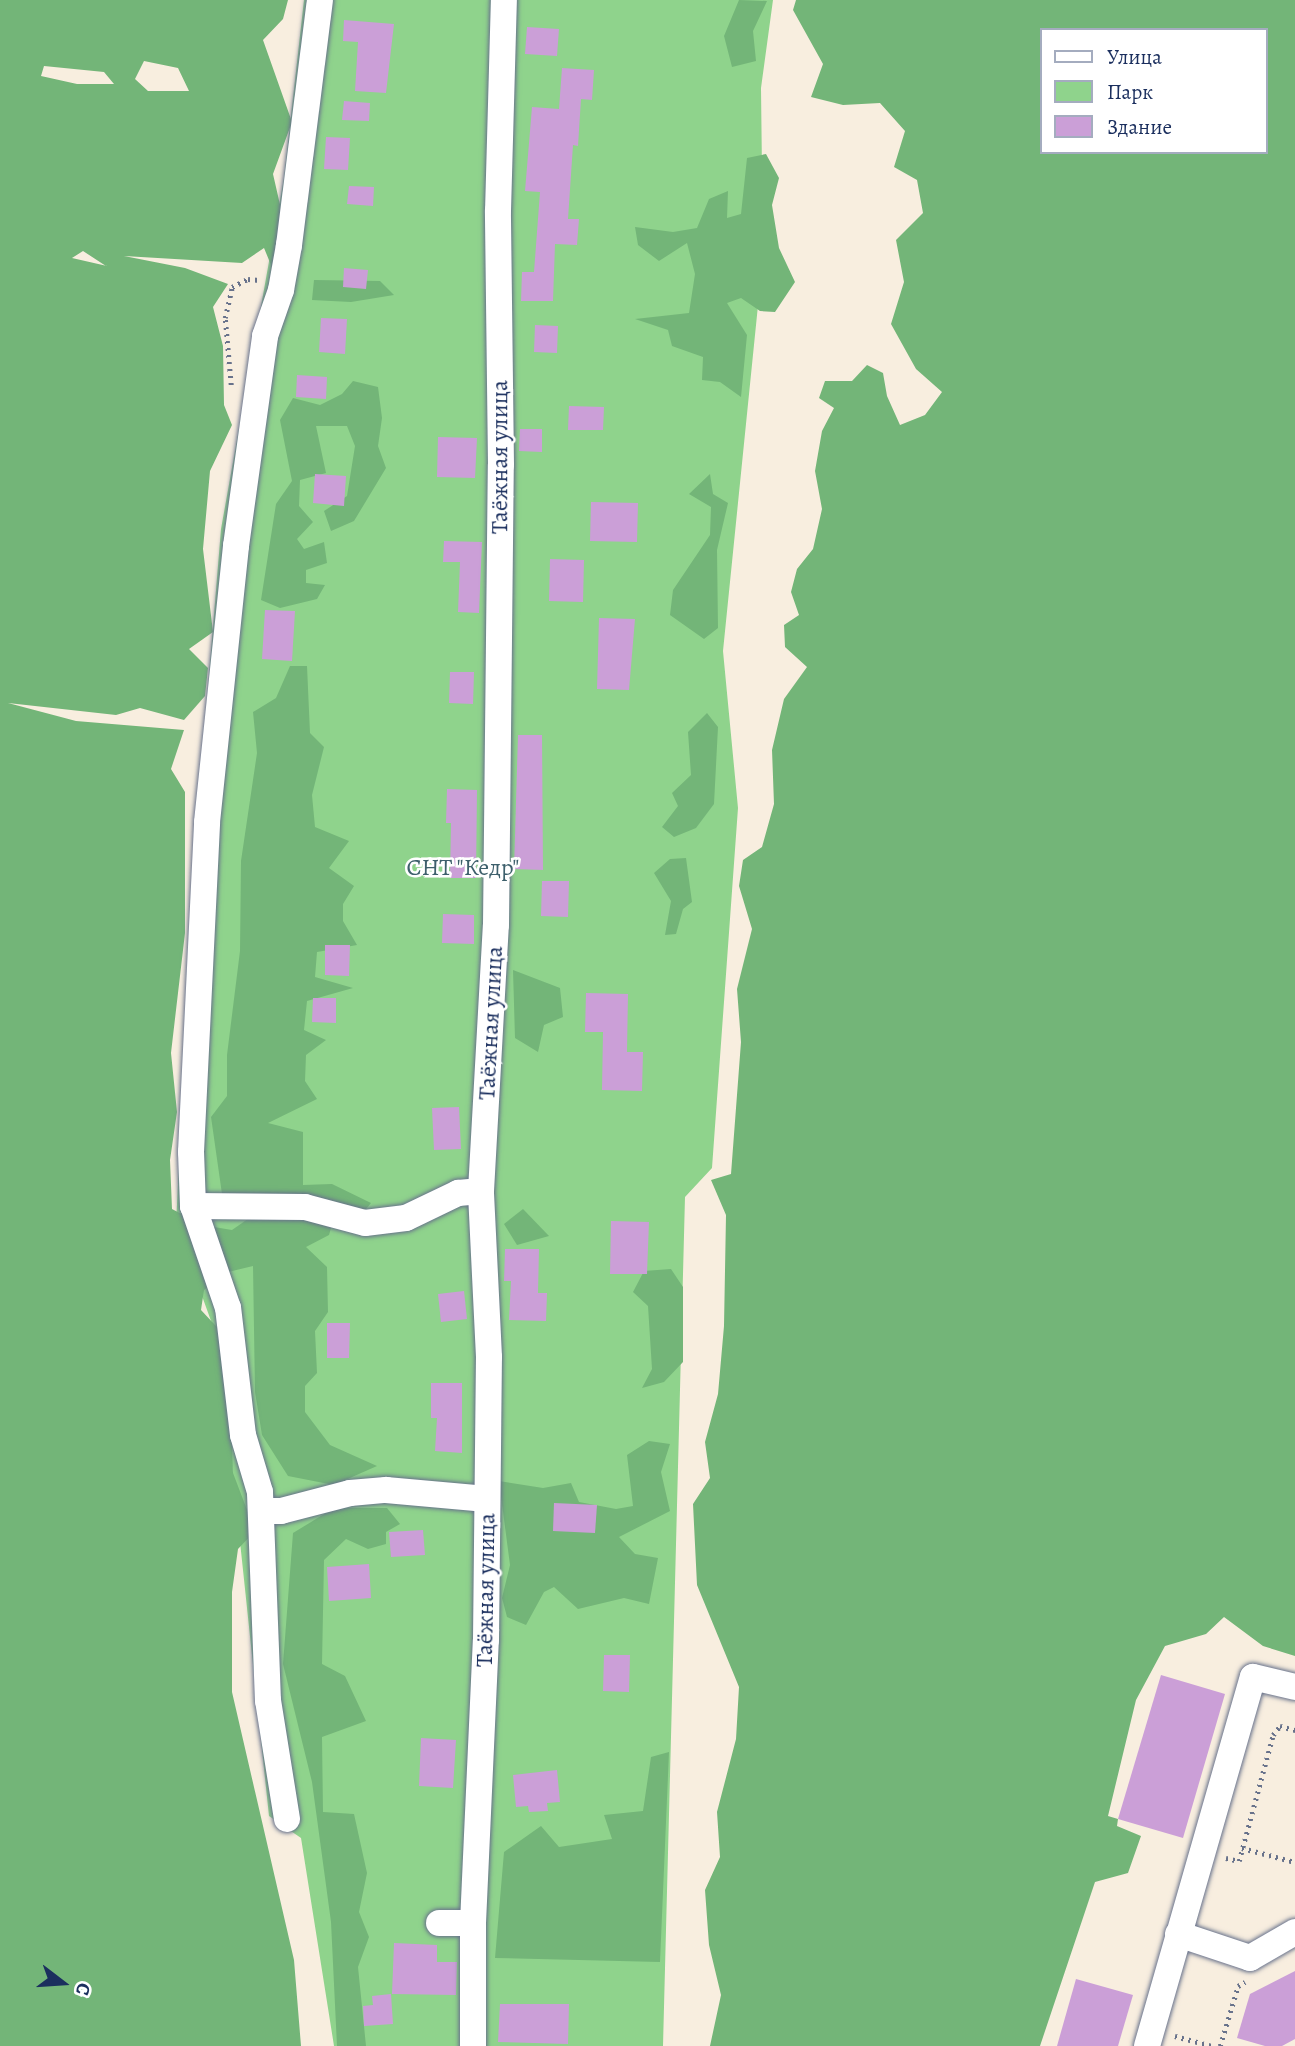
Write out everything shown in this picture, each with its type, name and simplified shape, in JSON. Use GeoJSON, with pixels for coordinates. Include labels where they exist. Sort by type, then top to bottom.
{"type":"FeatureCollection","features":[{"type":"Feature","properties":{"kind":"street"},"geometry":{"type":"LineString","coordinates":[[287,1819],[268,1701],[261,1511],[239,1410],[228,1308],[192,1206],[191,1152],[214,746],[255,398],[265,336],[281,290],[289,245],[320,0]]}},
{"type":"Feature","properties":{"kind":"street","name":"Таёжная улица"},"geometry":{"type":"LineString","coordinates":[[473,2046],[472,1923],[486,1640],[489,1357],[481,1191],[496,899],[501,465],[498,211],[504,0]]}},
{"type":"Feature","properties":{"kind":"street"},"geometry":{"type":"LineString","coordinates":[[192,1206],[305,1207],[366,1223],[406,1218],[458,1194],[481,1191]]}},
{"type":"Feature","properties":{"kind":"street"},"geometry":{"type":"LineString","coordinates":[[261,1511],[281,1511],[350,1493],[386,1490],[487,1499]]}},
{"type":"Feature","properties":{"kind":"street"},"geometry":{"type":"LineString","coordinates":[[1149,2038],[1253,1677],[1295,1687]]}},
{"type":"Feature","properties":{"kind":"street"},"geometry":{"type":"LineString","coordinates":[[439,1923],[472,1923]]}},
{"type":"Feature","properties":{"kind":"street"},"geometry":{"type":"LineString","coordinates":[[1178,1934],[1250,1958],[1295,1932]]}},
{"type":"Feature","properties":{"kind":"path"},"geometry":{"type":"LineString","coordinates":[[1242,1847],[1295,1862]]}},
{"type":"Feature","properties":{"kind":"path"},"geometry":{"type":"LineString","coordinates":[[1220,2046],[1238,1986],[1249,1980]]}},
{"type":"Feature","properties":{"kind":"path"},"geometry":{"type":"LineString","coordinates":[[1149,2038],[1212,2046]]}},
{"type":"Feature","properties":{"kind":"green space"},"geometry":{"type":"Polygon","coordinates":[[[0,0],[288,0],[283,19],[263,40],[292,122],[273,174],[281,209],[276,277],[264,248],[242,263],[124,256],[185,268],[228,284],[213,307],[223,346],[224,405],[232,425],[210,471],[203,549],[213,632],[189,649],[208,668],[205,696],[184,720],[140,708],[116,715],[8,703],[76,721],[184,730],[171,769],[185,792],[185,933],[171,1053],[177,1112],[170,1160],[172,1209],[202,1225],[232,1230],[255,1214],[334,1217],[329,1235],[306,1247],[327,1267],[328,1312],[315,1331],[317,1373],[305,1386],[305,1412],[330,1445],[377,1466],[334,1485],[288,1476],[262,1435],[255,1392],[253,1266],[228,1272],[204,1290],[201,1310],[228,1339],[233,1473],[255,1531],[238,1549],[232,1592],[232,1692],[294,1960],[301,2046],[0,2046],[0,0]],[[144,61],[135,79],[148,91],[189,91],[178,68],[144,61]],[[44,66],[41,76],[77,84],[114,84],[104,72],[44,66]],[[83,251],[72,258],[105,266],[83,251]]]}},
{"type":"Feature","properties":{"kind":"green space","name":"СНТ \"Кедр\""},"geometry":{"type":"Polygon","coordinates":[[[304,0],[773,0],[761,88],[763,256],[723,651],[738,808],[712,1168],[685,1197],[663,2046],[334,2046],[301,1838],[269,1816],[219,1343],[176,1224],[195,847],[221,529],[284,178],[304,0]]]}},
{"type":"Feature","properties":{"kind":"green space"},"geometry":{"type":"Polygon","coordinates":[[[739,0],[767,1],[753,31],[756,61],[732,67],[724,36],[739,0]]]}},
{"type":"Feature","properties":{"kind":"green space"},"geometry":{"type":"Polygon","coordinates":[[[796,0],[1295,0],[1295,1656],[1263,1646],[1224,1617],[1206,1634],[1165,1646],[1136,1700],[1108,1816],[1118,1819],[1117,1826],[1141,1836],[1128,1873],[1095,1882],[1040,2046],[710,2046],[721,1995],[709,1945],[705,1890],[720,1857],[717,1812],[736,1739],[739,1687],[697,1585],[693,1504],[710,1478],[705,1442],[718,1394],[724,1326],[726,1215],[711,1180],[731,1174],[741,1042],[737,989],[752,929],[739,886],[743,860],[762,847],[774,804],[772,750],[784,699],[807,667],[785,647],[784,625],[799,615],[791,592],[797,569],[813,549],[822,509],[815,471],[822,431],[834,408],[819,398],[825,381],[852,381],[867,365],[883,373],[887,396],[900,425],[925,415],[942,392],[916,369],[891,324],[904,282],[896,240],[923,213],[917,180],[894,167],[905,131],[880,103],[843,105],[811,97],[823,64],[793,10],[796,0]]]}},
{"type":"Feature","properties":{"kind":"green space"},"geometry":{"type":"Polygon","coordinates":[[[766,154],[779,178],[772,205],[779,248],[795,282],[775,312],[760,311],[741,298],[727,303],[747,335],[741,397],[720,382],[702,380],[703,357],[672,346],[668,330],[635,319],[689,313],[695,274],[687,243],[659,261],[638,245],[635,227],[673,232],[697,228],[709,199],[728,191],[727,218],[741,214],[747,158],[766,154]]]}},
{"type":"Feature","properties":{"kind":"green space"},"geometry":{"type":"Polygon","coordinates":[[[314,280],[380,281],[394,295],[351,302],[312,300],[314,280]]]}},
{"type":"Feature","properties":{"kind":"green space"},"geometry":{"type":"Polygon","coordinates":[[[353,381],[378,387],[382,418],[378,446],[386,468],[354,521],[331,531],[324,511],[347,496],[355,446],[347,426],[316,426],[326,473],[300,480],[299,506],[313,522],[297,539],[304,549],[324,542],[327,563],[306,570],[306,583],[325,585],[317,599],[280,608],[261,600],[276,504],[292,481],[280,420],[293,398],[320,405],[342,394],[353,381]]]}},
{"type":"Feature","properties":{"kind":"green space"},"geometry":{"type":"Polygon","coordinates":[[[710,474],[713,494],[728,503],[717,550],[718,628],[704,639],[670,615],[673,590],[710,535],[711,507],[689,494],[710,474]]]}},
{"type":"Feature","properties":{"kind":"green space"},"geometry":{"type":"Polygon","coordinates":[[[290,666],[307,666],[310,733],[324,747],[312,795],[315,827],[349,841],[329,868],[354,886],[343,904],[343,921],[357,945],[317,952],[315,977],[353,988],[307,1001],[304,1030],[326,1040],[306,1055],[305,1081],[317,1099],[268,1123],[303,1132],[303,1185],[332,1184],[371,1203],[361,1215],[222,1194],[211,1117],[227,1096],[227,1055],[240,951],[241,861],[257,753],[253,712],[276,698],[290,666]]]}},
{"type":"Feature","properties":{"kind":"green space"},"geometry":{"type":"Polygon","coordinates":[[[707,713],[718,727],[714,804],[696,828],[674,837],[662,827],[678,806],[672,793],[691,775],[688,732],[707,713]]]}},
{"type":"Feature","properties":{"kind":"green space"},"geometry":{"type":"Polygon","coordinates":[[[686,858],[692,902],[683,909],[676,934],[665,935],[671,901],[654,873],[670,859],[686,858]]]}},
{"type":"Feature","properties":{"kind":"green space"},"geometry":{"type":"Polygon","coordinates":[[[513,970],[560,988],[563,1017],[544,1025],[538,1052],[515,1038],[513,970]]]}},
{"type":"Feature","properties":{"kind":"green space"},"geometry":{"type":"Polygon","coordinates":[[[523,1209],[549,1236],[517,1245],[504,1224],[523,1209]]]}},
{"type":"Feature","properties":{"kind":"green space"},"geometry":{"type":"Polygon","coordinates":[[[671,1269],[683,1287],[683,1362],[664,1382],[642,1388],[652,1369],[648,1306],[633,1292],[644,1271],[671,1269]]]}},
{"type":"Feature","properties":{"kind":"green space"},"geometry":{"type":"Polygon","coordinates":[[[649,1441],[670,1444],[661,1472],[670,1511],[619,1537],[635,1554],[658,1558],[649,1604],[624,1598],[578,1609],[554,1587],[544,1592],[526,1625],[507,1617],[502,1598],[510,1565],[499,1481],[543,1488],[571,1483],[579,1502],[616,1509],[633,1506],[627,1455],[649,1441]]]}},
{"type":"Feature","properties":{"kind":"green space"},"geometry":{"type":"Polygon","coordinates":[[[334,1508],[387,1508],[400,1524],[386,1532],[386,1544],[368,1549],[346,1539],[324,1560],[322,1664],[345,1676],[366,1721],[322,1737],[323,1812],[354,1814],[367,1873],[359,1912],[369,1937],[358,1967],[366,2046],[337,2046],[331,1922],[312,1782],[283,1664],[293,1533],[334,1508]]]}},
{"type":"Feature","properties":{"kind":"green space"},"geometry":{"type":"Polygon","coordinates":[[[669,1752],[660,1962],[495,1958],[504,1852],[541,1826],[559,1847],[612,1839],[604,1815],[643,1811],[651,1757],[669,1752]]]}},
{"type":"Feature","properties":{"kind":"building"},"geometry":{"type":"Polygon","coordinates":[[[344,20],[394,24],[386,93],[355,91],[358,42],[343,41],[344,20]]]}},
{"type":"Feature","properties":{"kind":"building"},"geometry":{"type":"Polygon","coordinates":[[[527,27],[559,29],[557,56],[525,54],[527,27]]]}},
{"type":"Feature","properties":{"kind":"building"},"geometry":{"type":"Polygon","coordinates":[[[562,68],[594,70],[592,100],[581,99],[578,146],[573,145],[568,219],[579,219],[577,245],[555,244],[553,301],[521,301],[522,272],[534,272],[540,192],[525,191],[532,107],[559,109],[562,68]]]}},
{"type":"Feature","properties":{"kind":"building"},"geometry":{"type":"Polygon","coordinates":[[[344,101],[370,103],[369,121],[342,120],[344,101]]]}},
{"type":"Feature","properties":{"kind":"building"},"geometry":{"type":"Polygon","coordinates":[[[326,137],[350,138],[348,170],[324,169],[326,137]]]}},
{"type":"Feature","properties":{"kind":"building"},"geometry":{"type":"Polygon","coordinates":[[[349,186],[374,187],[373,206],[347,204],[349,186]]]}},
{"type":"Feature","properties":{"kind":"building"},"geometry":{"type":"Polygon","coordinates":[[[344,268],[368,270],[366,289],[343,287],[344,268]]]}},
{"type":"Feature","properties":{"kind":"building"},"geometry":{"type":"Polygon","coordinates":[[[321,318],[347,319],[345,354],[319,352],[321,318]]]}},
{"type":"Feature","properties":{"kind":"building"},"geometry":{"type":"Polygon","coordinates":[[[535,325],[558,326],[557,353],[534,352],[535,325]]]}},
{"type":"Feature","properties":{"kind":"building"},"geometry":{"type":"Polygon","coordinates":[[[297,375],[327,377],[326,399],[296,397],[297,375]]]}},
{"type":"Feature","properties":{"kind":"building"},"geometry":{"type":"Polygon","coordinates":[[[569,406],[604,407],[603,430],[568,430],[569,406]]]}},
{"type":"Feature","properties":{"kind":"building"},"geometry":{"type":"Polygon","coordinates":[[[520,429],[542,429],[542,452],[519,451],[520,429]]]}},
{"type":"Feature","properties":{"kind":"building"},"geometry":{"type":"Polygon","coordinates":[[[438,437],[477,438],[475,478],[437,477],[438,437]]]}},
{"type":"Feature","properties":{"kind":"building"},"geometry":{"type":"Polygon","coordinates":[[[315,474],[346,476],[344,506],[313,503],[315,474]]]}},
{"type":"Feature","properties":{"kind":"building"},"geometry":{"type":"Polygon","coordinates":[[[591,502],[638,503],[637,542],[590,541],[591,502]]]}},
{"type":"Feature","properties":{"kind":"building"},"geometry":{"type":"Polygon","coordinates":[[[444,541],[482,542],[479,613],[458,612],[460,562],[443,562],[444,541]]]}},
{"type":"Feature","properties":{"kind":"building"},"geometry":{"type":"Polygon","coordinates":[[[550,559],[584,560],[583,602],[549,601],[550,559]]]}},
{"type":"Feature","properties":{"kind":"building"},"geometry":{"type":"Polygon","coordinates":[[[265,610],[295,611],[292,661],[262,659],[265,610]]]}},
{"type":"Feature","properties":{"kind":"building"},"geometry":{"type":"Polygon","coordinates":[[[599,618],[635,619],[629,690],[597,689],[599,618]]]}},
{"type":"Feature","properties":{"kind":"building"},"geometry":{"type":"Polygon","coordinates":[[[450,672],[474,672],[473,704],[449,703],[450,672]]]}},
{"type":"Feature","properties":{"kind":"building"},"geometry":{"type":"Polygon","coordinates":[[[518,735],[542,735],[543,870],[514,869],[518,735]]]}},
{"type":"Feature","properties":{"kind":"building"},"geometry":{"type":"Polygon","coordinates":[[[447,789],[477,790],[476,878],[450,878],[451,823],[446,823],[447,789]]]}},
{"type":"Feature","properties":{"kind":"building"},"geometry":{"type":"Polygon","coordinates":[[[542,881],[569,881],[568,917],[541,916],[542,881]]]}},
{"type":"Feature","properties":{"kind":"building"},"geometry":{"type":"Polygon","coordinates":[[[443,914],[474,915],[474,944],[442,943],[443,914]]]}},
{"type":"Feature","properties":{"kind":"building"},"geometry":{"type":"Polygon","coordinates":[[[325,945],[350,945],[349,976],[325,975],[325,945]]]}},
{"type":"Feature","properties":{"kind":"building"},"geometry":{"type":"Polygon","coordinates":[[[586,993],[628,994],[627,1052],[643,1052],[642,1091],[602,1090],[603,1032],[585,1032],[586,993]]]}},
{"type":"Feature","properties":{"kind":"building"},"geometry":{"type":"Polygon","coordinates":[[[313,998],[336,998],[336,1023],[312,1022],[313,998]]]}},
{"type":"Feature","properties":{"kind":"building"},"geometry":{"type":"Polygon","coordinates":[[[459,1107],[461,1149],[434,1150],[432,1108],[459,1107]]]}},
{"type":"Feature","properties":{"kind":"building"},"geometry":{"type":"Polygon","coordinates":[[[611,1221],[649,1222],[647,1274],[610,1274],[611,1221]]]}},
{"type":"Feature","properties":{"kind":"building"},"geometry":{"type":"Polygon","coordinates":[[[505,1249],[539,1249],[538,1293],[547,1293],[546,1321],[509,1320],[511,1281],[504,1281],[505,1249]]]}},
{"type":"Feature","properties":{"kind":"building"},"geometry":{"type":"Polygon","coordinates":[[[464,1291],[467,1319],[441,1322],[438,1294],[464,1291]]]}},
{"type":"Feature","properties":{"kind":"building"},"geometry":{"type":"Polygon","coordinates":[[[327,1323],[350,1323],[349,1358],[327,1358],[327,1323]]]}},
{"type":"Feature","properties":{"kind":"building"},"geometry":{"type":"Polygon","coordinates":[[[431,1383],[462,1383],[462,1453],[435,1451],[437,1418],[431,1418],[431,1383]]]}},
{"type":"Feature","properties":{"kind":"building"},"geometry":{"type":"Polygon","coordinates":[[[554,1503],[597,1505],[595,1533],[553,1531],[554,1503]]]}},
{"type":"Feature","properties":{"kind":"building"},"geometry":{"type":"Polygon","coordinates":[[[423,1530],[425,1555],[391,1557],[389,1532],[423,1530]]]}},
{"type":"Feature","properties":{"kind":"building"},"geometry":{"type":"Polygon","coordinates":[[[369,1564],[371,1598],[329,1601],[327,1567],[369,1564]]]}},
{"type":"Feature","properties":{"kind":"building"},"geometry":{"type":"Polygon","coordinates":[[[604,1655],[630,1655],[629,1692],[603,1691],[604,1655]]]}},
{"type":"Feature","properties":{"kind":"building"},"geometry":{"type":"Polygon","coordinates":[[[1161,1675],[1225,1694],[1183,1838],[1118,1819],[1161,1675]]]}},
{"type":"Feature","properties":{"kind":"building"},"geometry":{"type":"Polygon","coordinates":[[[421,1738],[456,1740],[453,1788],[419,1786],[421,1738]]]}},
{"type":"Feature","properties":{"kind":"building"},"geometry":{"type":"Polygon","coordinates":[[[557,1770],[560,1802],[547,1803],[548,1811],[529,1812],[528,1806],[516,1807],[513,1775],[557,1770]]]}},
{"type":"Feature","properties":{"kind":"building"},"geometry":{"type":"Polygon","coordinates":[[[394,1943],[437,1945],[437,1962],[457,1962],[456,1995],[392,1994],[394,1943]]]}},
{"type":"Feature","properties":{"kind":"building"},"geometry":{"type":"Polygon","coordinates":[[[1295,1971],[1295,2039],[1282,2046],[1265,2046],[1237,2038],[1250,1994],[1295,1971]]]}},
{"type":"Feature","properties":{"kind":"building"},"geometry":{"type":"Polygon","coordinates":[[[1076,1979],[1133,1995],[1118,2046],[1057,2046],[1076,1979]]]}},
{"type":"Feature","properties":{"kind":"building"},"geometry":{"type":"Polygon","coordinates":[[[391,1994],[393,2024],[364,2026],[363,2006],[373,2005],[372,1996],[391,1994]]]}},
{"type":"Feature","properties":{"kind":"building"},"geometry":{"type":"Polygon","coordinates":[[[500,2004],[569,2004],[568,2044],[498,2042],[500,2004]]]}}]}
